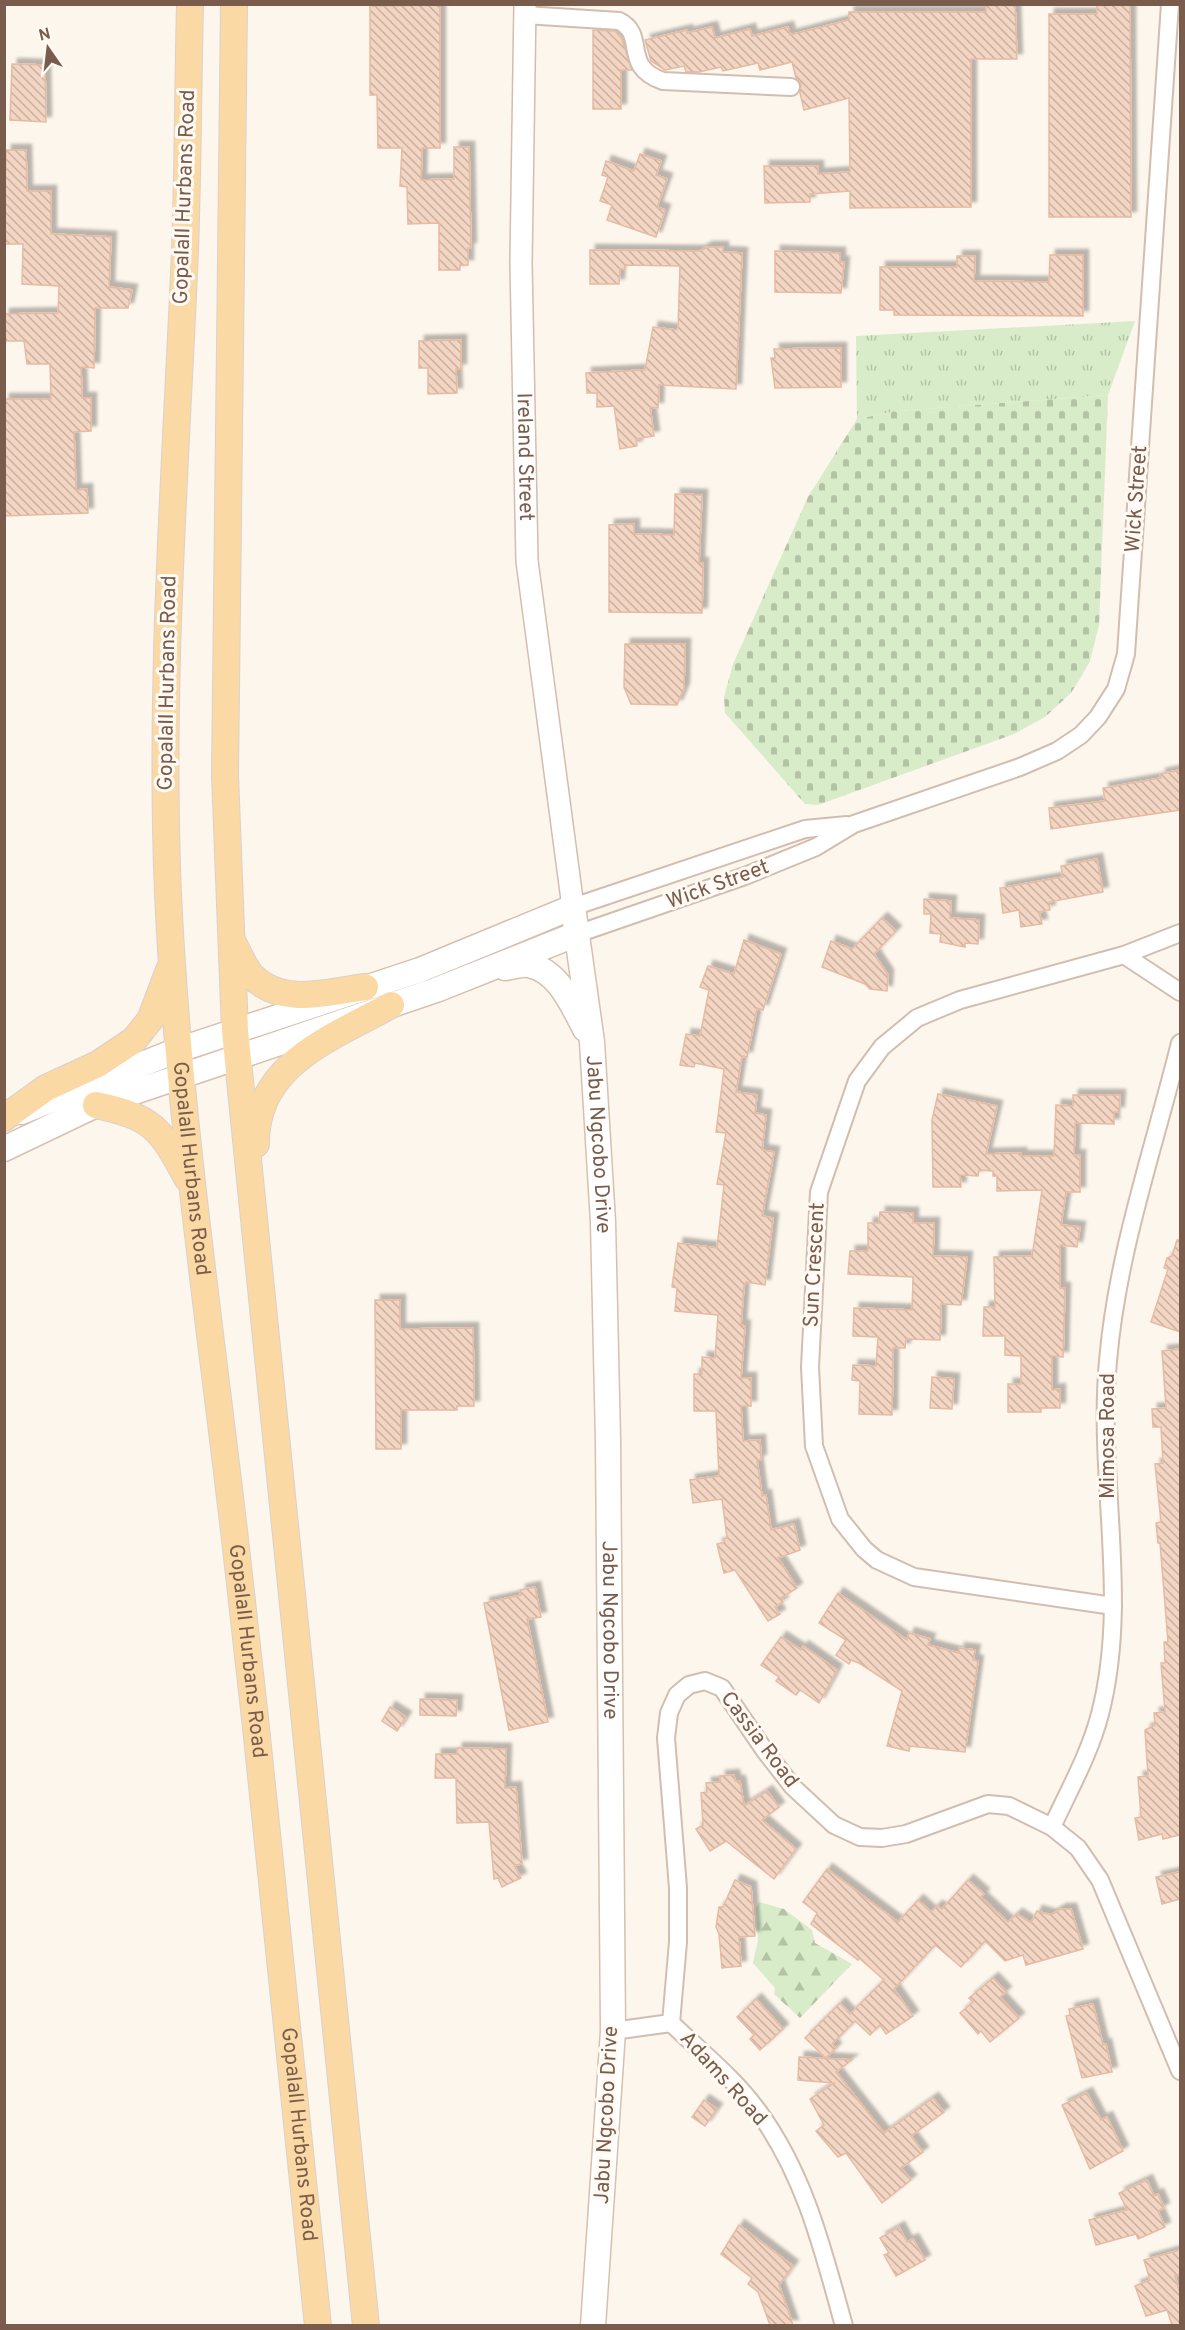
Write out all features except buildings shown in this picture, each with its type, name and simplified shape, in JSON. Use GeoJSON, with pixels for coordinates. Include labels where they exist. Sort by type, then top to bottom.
{"type":"FeatureCollection","features":[{"type":"Feature","properties":{"kind":"main road","name":"Gopalall Hurbans Road"},"geometry":{"type":"LineString","coordinates":[[190,4],[185,248],[170,530],[166,757],[168,895],[178,1050],[192,1189],[237,1556],[318,2325]]}},
{"type":"Feature","properties":{"kind":"main road","name":"Gopalall Hurbans Road"},"geometry":{"type":"LineString","coordinates":[[234,4],[225,764],[235,1031],[366,2325]]}},
{"type":"Feature","properties":{"kind":"main road"},"geometry":{"type":"LineString","coordinates":[[4,1118],[178,1050],[420,970],[573,907]]}},
{"type":"Feature","properties":{"kind":"main road","name":"Jabu Ngcobo Drive"},"geometry":{"type":"LineString","coordinates":[[573,907],[592,1042],[603,1222],[608,1440],[613,2031],[593,2325]]}},
{"type":"Feature","properties":{"kind":"main road"},"geometry":{"type":"LineString","coordinates":[[4,1149],[96,1105],[182,1078],[391,1005],[577,934]]}},
{"type":"Feature","properties":{"kind":"main road"},"geometry":{"type":"LineString","coordinates":[[231,940],[252,975],[278,993],[300,995],[365,987]]}},
{"type":"Feature","properties":{"kind":"main road"},"geometry":{"type":"LineString","coordinates":[[4,1118],[46,1088],[98,1064],[134,1040],[150,1020],[173,957]]}},
{"type":"Feature","properties":{"kind":"main road"},"geometry":{"type":"LineString","coordinates":[[479,971],[527,965],[540,969],[563,988],[592,1042]]}},
{"type":"Feature","properties":{"kind":"main road"},"geometry":{"type":"LineString","coordinates":[[259,1252],[256,1123],[279,1074],[299,1056],[391,1005]]}},
{"type":"Feature","properties":{"kind":"main road"},"geometry":{"type":"LineString","coordinates":[[96,1105],[142,1118],[158,1130],[169,1144],[192,1189]]}},
{"type":"Feature","properties":{"kind":"street","name":"Wick Street"},"geometry":{"type":"LineString","coordinates":[[577,934],[745,876],[816,847],[854,824],[1020,767],[1058,751],[1081,735],[1098,717],[1116,689],[1126,654],[1170,4]]}},
{"type":"Feature","properties":{"kind":"street"},"geometry":{"type":"LineString","coordinates":[[525,10],[624,23],[635,43],[639,67],[647,75],[663,81],[791,87]]}},
{"type":"Feature","properties":{"kind":"street","name":"Ireland Street"},"geometry":{"type":"LineString","coordinates":[[525,10],[521,263],[526,561],[573,907]]}},
{"type":"Feature","properties":{"kind":"street","name":"Wick Street"},"geometry":{"type":"LineString","coordinates":[[573,907],[805,829],[854,824]]}},
{"type":"Feature","properties":{"kind":"street","name":"Sun Crescent"},"geometry":{"type":"LineString","coordinates":[[1113,1606],[914,1577],[877,1560],[864,1549],[840,1519],[825,1485],[814,1446],[810,1367],[819,1192],[848,1099],[869,1063],[899,1030],[937,1008],[1124,955],[1180,933]]}},
{"type":"Feature","properties":{"kind":"street"},"geometry":{"type":"LineString","coordinates":[[1124,955],[1180,992]]}},
{"type":"Feature","properties":{"kind":"street","name":"Mimosa Road"},"geometry":{"type":"LineString","coordinates":[[1052,1827],[1090,1744],[1100,1716],[1111,1648],[1113,1606],[1105,1438],[1106,1386],[1111,1327],[1125,1253],[1180,1043]]}},
{"type":"Feature","properties":{"kind":"street","name":"Cassia Road"},"geometry":{"type":"LineString","coordinates":[[672,2023],[678,1942],[678,1888],[666,1738],[669,1713],[677,1695],[689,1685],[705,1681],[722,1688],[793,1787],[834,1825],[861,1836],[882,1838],[906,1834],[988,1804],[1008,1806],[1052,1827],[1078,1848],[1100,1880],[1180,2071]]}},
{"type":"Feature","properties":{"kind":"street","name":"Adams Road"},"geometry":{"type":"LineString","coordinates":[[613,2031],[672,2023],[757,2110],[795,2170],[815,2221],[844,2325]]}},
{"type":"Feature","properties":{"kind":"green space"},"geometry":{"type":"Polygon","coordinates":[[[1135,321],[1108,395],[898,411],[857,419],[856,336],[1135,321]]]}},
{"type":"Feature","properties":{"kind":"green space"},"geometry":{"type":"Polygon","coordinates":[[[1108,395],[1099,625],[1090,661],[1071,693],[1045,717],[1014,734],[818,805],[805,804],[725,713],[724,697],[733,664],[808,497],[857,419],[898,411],[1108,395]]]}},
{"type":"Feature","properties":{"kind":"green space"},"geometry":{"type":"Polygon","coordinates":[[[759,1902],[784,1909],[812,1930],[815,1943],[852,1964],[800,2018],[774,1994],[775,1988],[753,1963],[758,1940],[756,1908],[759,1902]]]}}]}
